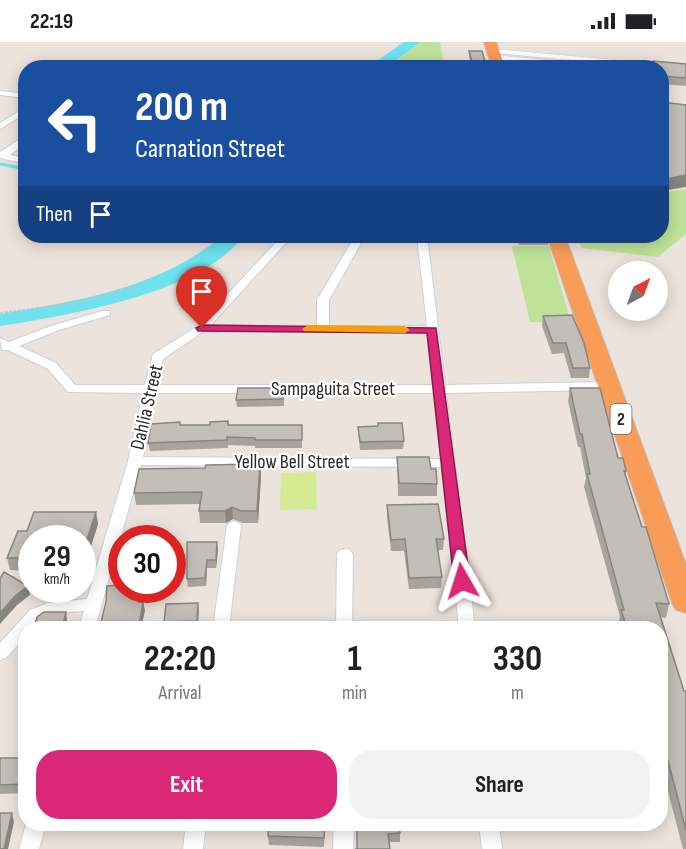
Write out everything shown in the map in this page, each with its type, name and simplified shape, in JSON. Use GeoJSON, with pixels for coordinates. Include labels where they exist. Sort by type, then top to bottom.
{"type":"FeatureCollection","features":[{"type":"Feature","properties":{"kind":"highway","name":"2"},"geometry":{"type":"LineString","coordinates":[[558,243],[609,386],[676,559],[686,603]]}},
{"type":"Feature","properties":{"kind":"street"},"geometry":{"type":"LineString","coordinates":[[2,96],[18,96]]}},
{"type":"Feature","properties":{"kind":"street"},"geometry":{"type":"LineString","coordinates":[[0,127],[18,115]]}},
{"type":"Feature","properties":{"kind":"street"},"geometry":{"type":"LineString","coordinates":[[2,155],[18,144]]}},
{"type":"Feature","properties":{"kind":"street"},"geometry":{"type":"LineString","coordinates":[[2,155],[18,159]]}},
{"type":"Feature","properties":{"kind":"street","name":"Dahlia Street"},"geometry":{"type":"LineString","coordinates":[[89,621],[135,461],[157,357],[202,328],[281,243]]}},
{"type":"Feature","properties":{"kind":"street"},"geometry":{"type":"LineString","coordinates":[[323,329],[323,300],[356,243]]}},
{"type":"Feature","properties":{"kind":"street"},"geometry":{"type":"LineString","coordinates":[[423,243],[466,621]]}},
{"type":"Feature","properties":{"kind":"street"},"geometry":{"type":"LineString","coordinates":[[2,345],[106,313]]}},
{"type":"Feature","properties":{"kind":"street"},"geometry":{"type":"LineString","coordinates":[[202,328],[432,330]]}},
{"type":"Feature","properties":{"kind":"street","name":"Sampaguita Street"},"geometry":{"type":"LineString","coordinates":[[2,345],[29,354],[52,366],[72,389],[439,389],[609,386]]}},
{"type":"Feature","properties":{"kind":"street","name":"Yellow Bell Street"},"geometry":{"type":"LineString","coordinates":[[135,461],[448,462]]}},
{"type":"Feature","properties":{"kind":"street"},"geometry":{"type":"LineString","coordinates":[[222,621],[234,526]]}},
{"type":"Feature","properties":{"kind":"street"},"geometry":{"type":"LineString","coordinates":[[344,621],[345,554]]}},
{"type":"Feature","properties":{"kind":"street"},"geometry":{"type":"LineString","coordinates":[[30,621],[36,614],[48,609],[93,604]]}},
{"type":"Feature","properties":{"kind":"street"},"geometry":{"type":"LineString","coordinates":[[0,654],[18,634]]}},
{"type":"Feature","properties":{"kind":"street"},"geometry":{"type":"LineString","coordinates":[[29,849],[34,831]]}},
{"type":"Feature","properties":{"kind":"street"},"geometry":{"type":"LineString","coordinates":[[193,849],[195,831]]}},
{"type":"Feature","properties":{"kind":"street"},"geometry":{"type":"LineString","coordinates":[[343,849],[344,831]]}},
{"type":"Feature","properties":{"kind":"street"},"geometry":{"type":"LineString","coordinates":[[490,831],[492,849]]}},
{"type":"Feature","properties":{"kind":"lane"},"geometry":{"type":"LineString","coordinates":[[494,54],[532,60]]}},
{"type":"Feature","properties":{"kind":"lane"},"geometry":{"type":"LineString","coordinates":[[494,54],[578,60]]}},
{"type":"Feature","properties":{"kind":"path"},"geometry":{"type":"LineString","coordinates":[[0,313],[69,305],[116,295],[136,287]]}},
{"type":"Feature","properties":{"kind":"green space"},"geometry":{"type":"Polygon","coordinates":[[[420,42],[440,42],[443,60],[398,60],[420,42]]]}},
{"type":"Feature","properties":{"kind":"green space"},"geometry":{"type":"Polygon","coordinates":[[[686,189],[686,234],[658,257],[582,248],[579,243],[669,243],[669,192],[686,189]]]}},
{"type":"Feature","properties":{"kind":"green space"},"geometry":{"type":"Polygon","coordinates":[[[512,246],[549,246],[571,322],[530,322],[512,246]]]}},
{"type":"Feature","properties":{"kind":"green space"},"geometry":{"type":"Polygon","coordinates":[[[316,472],[317,509],[280,510],[281,473],[316,472]]]}},
{"type":"Feature","properties":{"kind":"water"},"geometry":{"type":"Polygon","coordinates":[[[404,42],[420,42],[397,60],[378,60],[404,42]]]}},
{"type":"Feature","properties":{"kind":"building"},"geometry":{"type":"Polygon","coordinates":[[[469,51],[482,51],[485,60],[472,60],[469,51]]]}},
{"type":"Feature","properties":{"kind":"building"},"geometry":{"type":"Polygon","coordinates":[[[669,62],[686,64],[686,78],[669,77],[669,62]]]}},
{"type":"Feature","properties":{"kind":"building"},"geometry":{"type":"Polygon","coordinates":[[[669,103],[686,105],[686,175],[669,179],[669,103]]]}},
{"type":"Feature","properties":{"kind":"building"},"geometry":{"type":"Polygon","coordinates":[[[572,315],[584,343],[590,368],[573,368],[566,343],[553,343],[543,316],[572,315]]]}},
{"type":"Feature","properties":{"kind":"building"},"geometry":{"type":"Polygon","coordinates":[[[238,388],[284,388],[283,399],[236,400],[238,388]]]}},
{"type":"Feature","properties":{"kind":"building"},"geometry":{"type":"Polygon","coordinates":[[[570,388],[600,388],[618,458],[623,458],[626,471],[624,471],[642,527],[646,527],[669,604],[656,603],[662,621],[625,621],[621,610],[624,610],[587,474],[590,474],[582,434],[580,434],[570,388]]]}},
{"type":"Feature","properties":{"kind":"building"},"geometry":{"type":"Polygon","coordinates":[[[228,421],[228,425],[302,425],[302,440],[255,440],[255,438],[227,437],[227,440],[148,443],[151,424],[180,422],[180,425],[210,425],[210,422],[228,421]]]}},
{"type":"Feature","properties":{"kind":"building"},"geometry":{"type":"Polygon","coordinates":[[[378,423],[402,423],[404,441],[360,442],[358,427],[378,426],[378,423]]]}},
{"type":"Feature","properties":{"kind":"building"},"geometry":{"type":"Polygon","coordinates":[[[397,457],[429,457],[431,469],[436,469],[437,484],[399,483],[397,457]]]}},
{"type":"Feature","properties":{"kind":"building"},"geometry":{"type":"Polygon","coordinates":[[[260,464],[257,511],[241,511],[232,507],[225,511],[199,511],[202,492],[134,493],[139,469],[260,464]]]}},
{"type":"Feature","properties":{"kind":"building"},"geometry":{"type":"Polygon","coordinates":[[[438,504],[444,539],[436,539],[442,577],[409,578],[405,539],[391,540],[387,505],[438,504]]]}},
{"type":"Feature","properties":{"kind":"building"},"geometry":{"type":"Polygon","coordinates":[[[34,512],[96,512],[92,525],[29,525],[34,512]]]}},
{"type":"Feature","properties":{"kind":"building"},"geometry":{"type":"Polygon","coordinates":[[[18,531],[18,558],[7,558],[18,531]]]}},
{"type":"Feature","properties":{"kind":"building"},"geometry":{"type":"Polygon","coordinates":[[[187,542],[217,542],[216,560],[207,560],[205,578],[187,579],[187,542]]]}},
{"type":"Feature","properties":{"kind":"building"},"geometry":{"type":"Polygon","coordinates":[[[4,572],[18,580],[18,594],[0,613],[0,578],[4,572]]]}},
{"type":"Feature","properties":{"kind":"building"},"geometry":{"type":"Polygon","coordinates":[[[108,586],[108,603],[143,603],[140,621],[101,621],[108,586]]]}},
{"type":"Feature","properties":{"kind":"building"},"geometry":{"type":"Polygon","coordinates":[[[198,603],[197,621],[164,621],[166,604],[198,603]]]}},
{"type":"Feature","properties":{"kind":"building"},"geometry":{"type":"Polygon","coordinates":[[[44,612],[66,612],[64,621],[36,621],[37,617],[44,612]]]}},
{"type":"Feature","properties":{"kind":"building"},"geometry":{"type":"Polygon","coordinates":[[[668,641],[684,691],[686,691],[686,830],[668,761],[668,641]]]}},
{"type":"Feature","properties":{"kind":"building"},"geometry":{"type":"Polygon","coordinates":[[[0,758],[18,758],[18,784],[0,785],[0,758]]]}},
{"type":"Feature","properties":{"kind":"building"},"geometry":{"type":"Polygon","coordinates":[[[0,813],[12,813],[4,849],[0,849],[0,813]]]}},
{"type":"Feature","properties":{"kind":"building"},"geometry":{"type":"Polygon","coordinates":[[[268,831],[324,831],[324,838],[268,836],[268,831]]]}},
{"type":"Feature","properties":{"kind":"building"},"geometry":{"type":"Polygon","coordinates":[[[357,831],[400,831],[400,833],[388,834],[390,849],[357,849],[357,831]]]}},
{"type":"Feature","properties":{"kind":"waterway"},"geometry":{"type":"LineString","coordinates":[[0,164],[18,167]]}},
{"type":"Feature","properties":{"kind":"waterway"},"geometry":{"type":"LineString","coordinates":[[0,320],[92,303],[155,284],[184,271],[211,255],[225,243]]}},
{"type":"Feature","properties":{"kind":"slow traffic"},"geometry":{"type":"LineString","coordinates":[[308,329],[405,330]]}},
{"type":"Feature","properties":{"kind":"route"},"geometry":{"type":"LineString","coordinates":[[202,328],[432,330],[462,581]]}}]}
